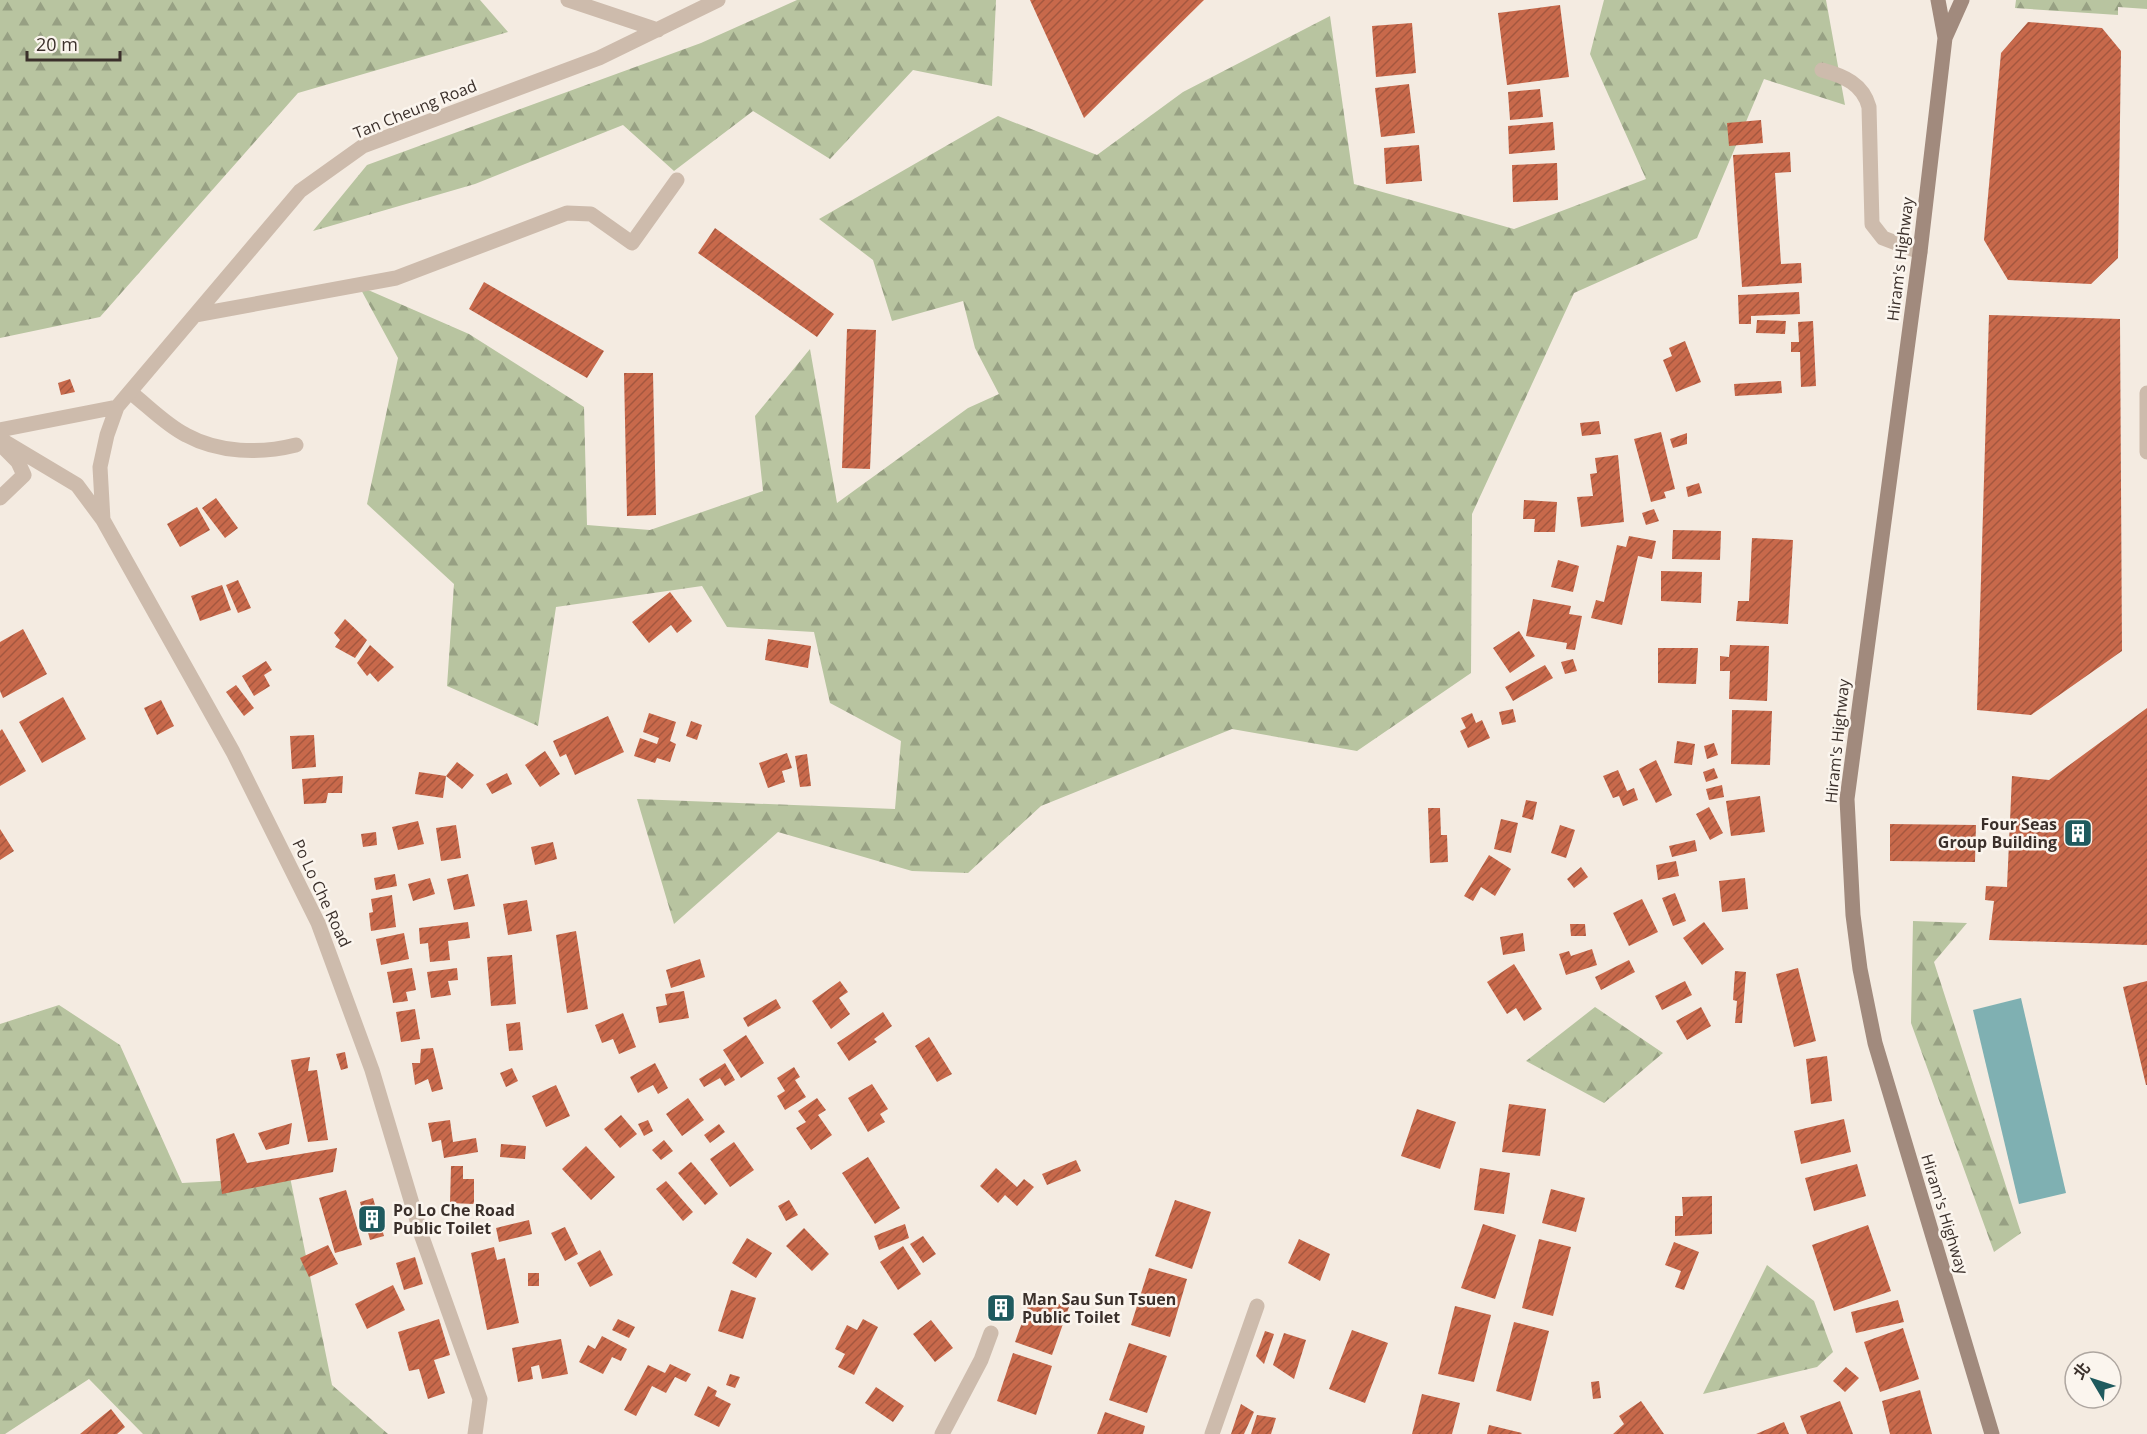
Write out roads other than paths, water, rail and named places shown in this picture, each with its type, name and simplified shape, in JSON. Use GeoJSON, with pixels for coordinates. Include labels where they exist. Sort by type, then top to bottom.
{"type":"FeatureCollection","features":[{"type":"Feature","properties":{"kind":"main road","name":"Hiram's Highway"},"geometry":{"type":"LineString","coordinates":[[1938,0],[1945,38],[1920,252],[1853,738],[1847,800],[1849,860],[1860,969],[1875,1043],[1992,1434]]}},
{"type":"Feature","properties":{"kind":"main road","name":"Hiram's Highway"},"geometry":{"type":"LineString","coordinates":[[1945,38],[1962,0]]}},
{"type":"Feature","properties":{"kind":"street"},"geometry":{"type":"LineString","coordinates":[[568,0],[658,30]]}},
{"type":"Feature","properties":{"kind":"street","name":"Tan Cheung Road"},"geometry":{"type":"LineString","coordinates":[[103,520],[100,467],[107,435],[117,407],[300,191],[363,146],[599,58],[718,0]]}},
{"type":"Feature","properties":{"kind":"street"},"geometry":{"type":"LineString","coordinates":[[1822,70],[1842,76],[1866,95],[1869,107],[1872,224],[1883,238],[1920,252]]}},
{"type":"Feature","properties":{"kind":"street"},"geometry":{"type":"LineString","coordinates":[[195,315],[396,279],[567,213],[591,214],[632,243],[677,180]]}},
{"type":"Feature","properties":{"kind":"street"},"geometry":{"type":"LineString","coordinates":[[130,392],[185,435],[206,443],[253,451],[296,445]]}},
{"type":"Feature","properties":{"kind":"street"},"geometry":{"type":"LineString","coordinates":[[2147,403],[2147,453]]}},
{"type":"Feature","properties":{"kind":"street"},"geometry":{"type":"LineString","coordinates":[[0,430],[117,407]]}},
{"type":"Feature","properties":{"kind":"street","name":"Po Lo Che Road"},"geometry":{"type":"LineString","coordinates":[[0,439],[77,485],[103,520],[233,752],[318,923],[366,1051],[422,1237],[480,1399],[475,1434]]}},
{"type":"Feature","properties":{"kind":"street"},"geometry":{"type":"LineString","coordinates":[[0,444],[18,462],[24,476],[0,498]]}},
{"type":"Feature","properties":{"kind":"street"},"geometry":{"type":"LineString","coordinates":[[1212,1434],[1257,1306]]}},
{"type":"Feature","properties":{"kind":"street"},"geometry":{"type":"LineString","coordinates":[[942,1434],[981,1360],[991,1333]]}},
{"type":"Feature","properties":{"kind":"water"},"geometry":{"type":"Polygon","coordinates":[[[2021,998],[2066,1193],[2019,1204],[1973,1010],[2021,998]]]}},
{"type":"Feature","properties":{"kind":"place","name":"Four Seas Group Building"},"geometry":{"type":"Point","coordinates":[2078,833]}},
{"type":"Feature","properties":{"kind":"place","name":"Po Lo Che Road Public Toilet"},"geometry":{"type":"Point","coordinates":[372,1219]}},
{"type":"Feature","properties":{"kind":"place","name":"Man Sau Sun Tsuen Public Toilet"},"geometry":{"type":"Point","coordinates":[1001,1308]}}]}
